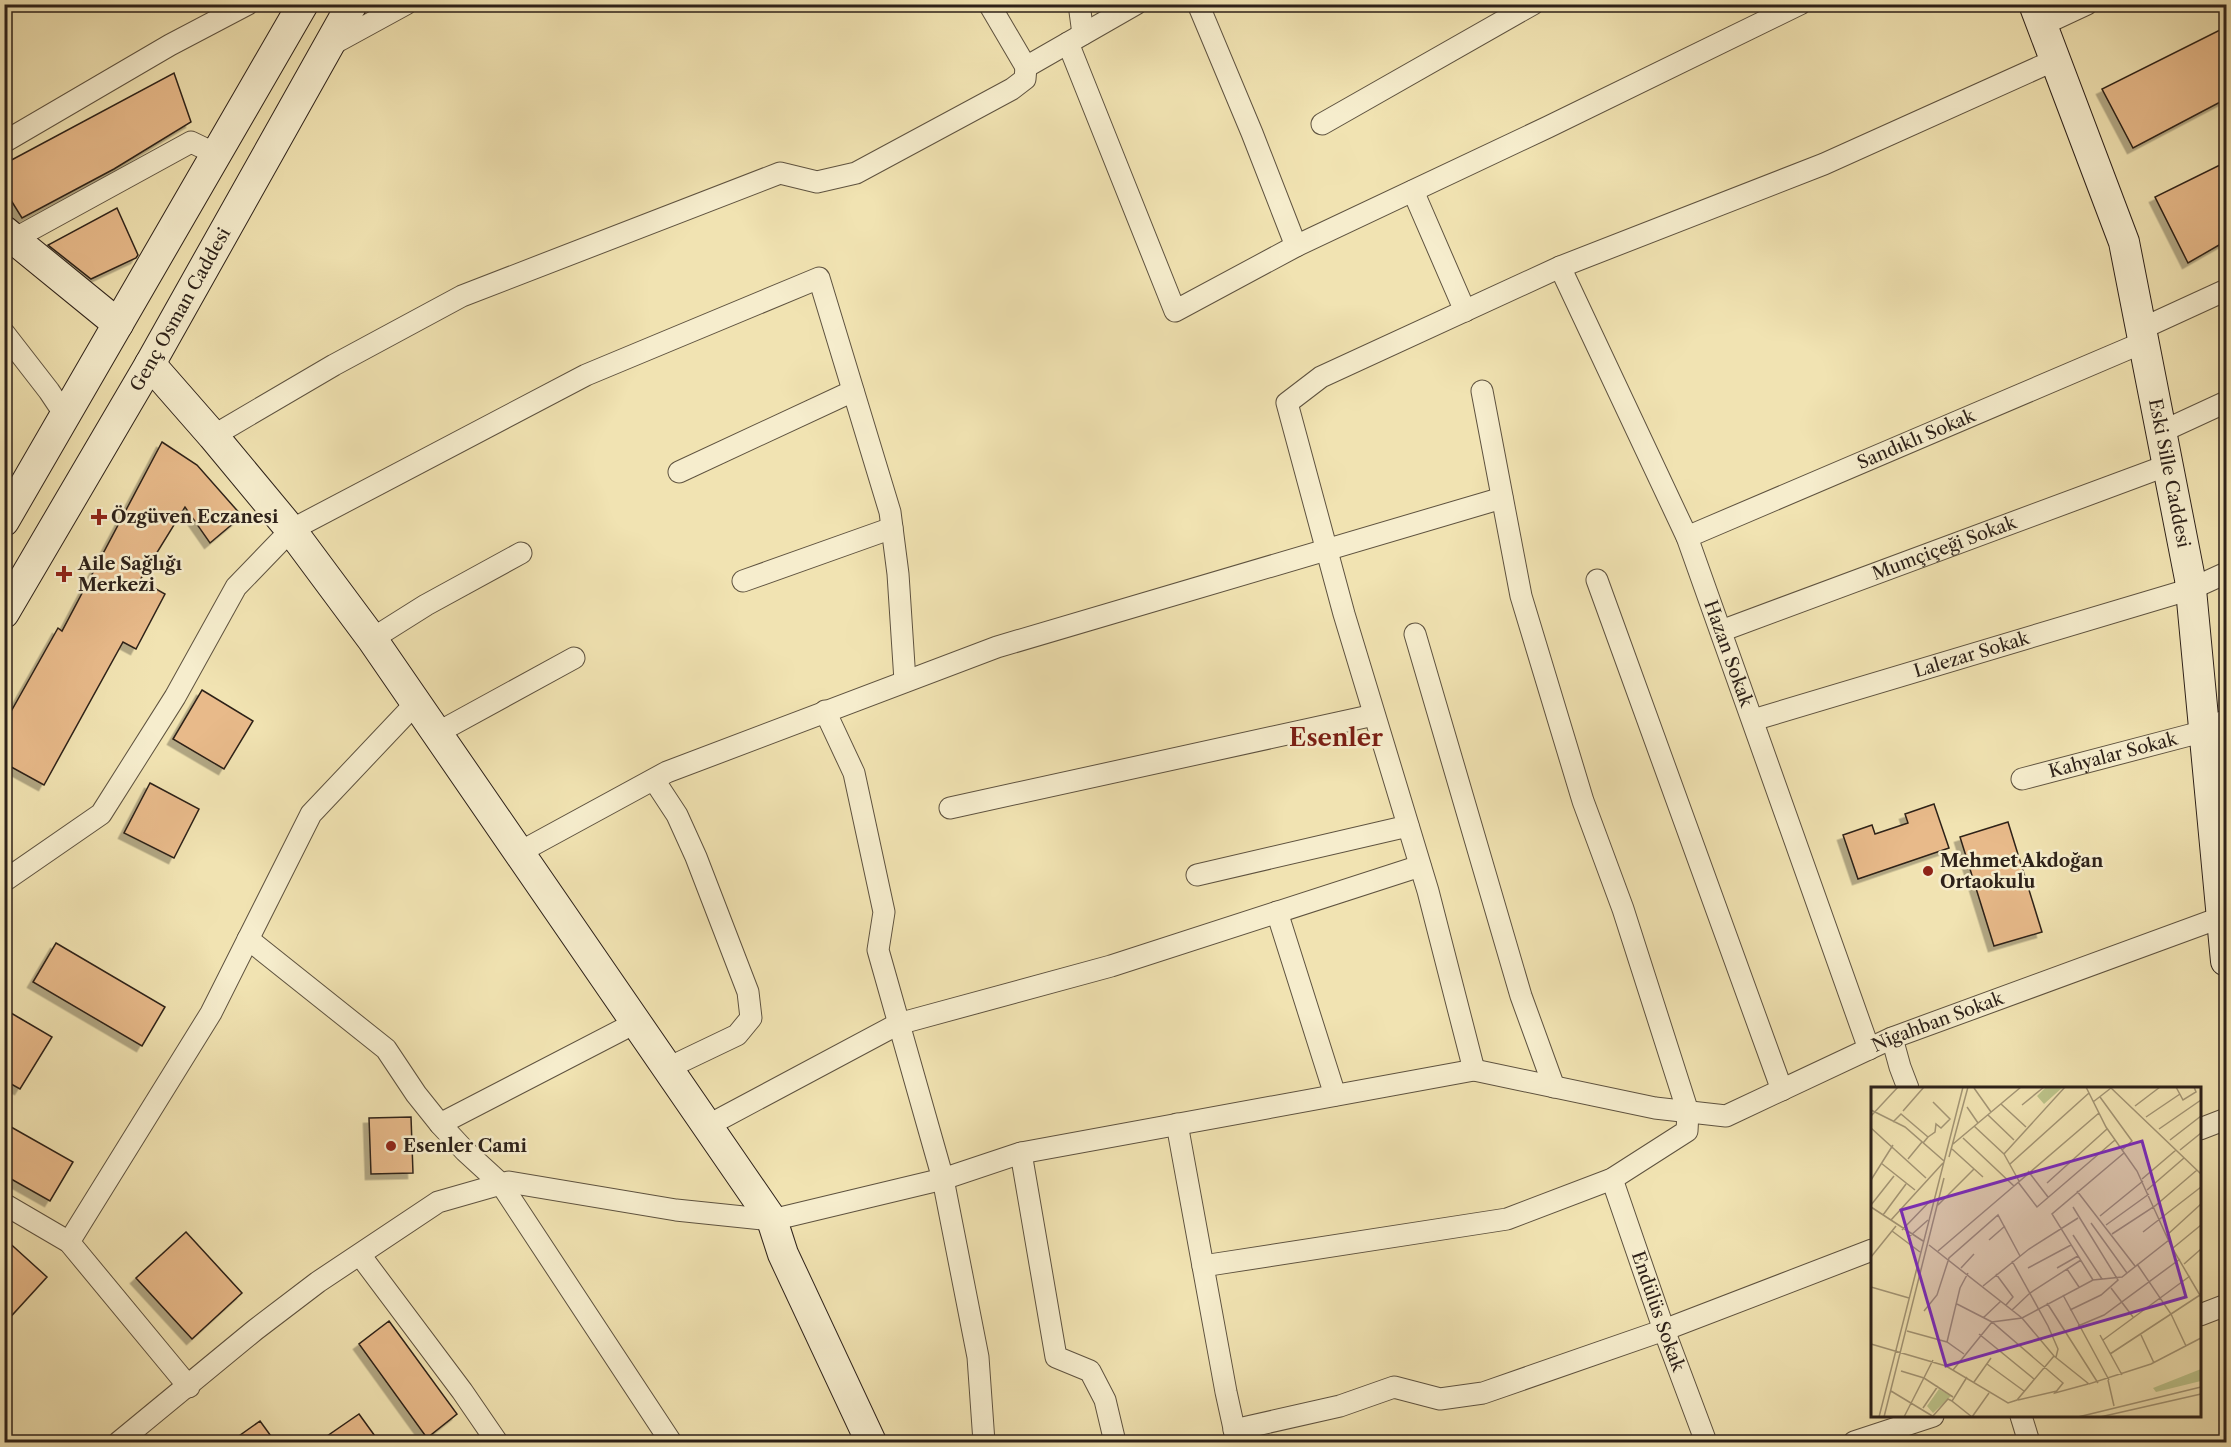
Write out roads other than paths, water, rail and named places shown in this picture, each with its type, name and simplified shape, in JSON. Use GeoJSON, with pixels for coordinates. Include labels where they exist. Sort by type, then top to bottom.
{"type":"FeatureCollection","features":[{"type":"Feature","properties":{"kind":"street"},"geometry":{"type":"LineString","coordinates":[[4,142],[170,45],[248,4]]}},
{"type":"Feature","properties":{"kind":"street"},"geometry":{"type":"LineString","coordinates":[[4,521],[303,4]]}},
{"type":"Feature","properties":{"kind":"street","name":"Genç Osman Caddesi"},"geometry":{"type":"LineString","coordinates":[[4,613],[150,364],[352,4]]}},
{"type":"Feature","properties":{"kind":"street"},"geometry":{"type":"LineString","coordinates":[[330,46],[406,4]]}},
{"type":"Feature","properties":{"kind":"street"},"geometry":{"type":"LineString","coordinates":[[213,436],[334,365],[462,296],[780,173],[817,182],[856,173],[1012,89],[1025,79],[1026,67],[989,4]]}},
{"type":"Feature","properties":{"kind":"street"},"geometry":{"type":"LineString","coordinates":[[1079,4],[1076,38],[1175,311],[1296,246],[1800,4]]}},
{"type":"Feature","properties":{"kind":"street"},"geometry":{"type":"LineString","coordinates":[[1026,67],[1136,4]]}},
{"type":"Feature","properties":{"kind":"street"},"geometry":{"type":"LineString","coordinates":[[1198,4],[1296,246]]}},
{"type":"Feature","properties":{"kind":"street"},"geometry":{"type":"LineString","coordinates":[[1322,124],[1533,4]]}},
{"type":"Feature","properties":{"kind":"street"},"geometry":{"type":"LineString","coordinates":[[2038,15],[2087,4]]}},
{"type":"Feature","properties":{"kind":"street","name":"Eski Sille Caddesi"},"geometry":{"type":"LineString","coordinates":[[2038,15],[2124,242],[2216,726],[2222,917],[2226,961]]}},
{"type":"Feature","properties":{"kind":"street"},"geometry":{"type":"LineString","coordinates":[[119,1443],[255,1330],[300,1296],[438,1202],[501,1184],[510,1182],[676,1210],[772,1220],[943,1179],[1021,1154],[1474,1070],[1420,866],[1326,549],[1287,403],[1321,377],[1560,267],[1824,164],[2055,60]]}},
{"type":"Feature","properties":{"kind":"street"},"geometry":{"type":"LineString","coordinates":[[118,324],[9,235],[191,142],[216,154]]}},
{"type":"Feature","properties":{"kind":"street"},"geometry":{"type":"LineString","coordinates":[[1413,191],[1465,311]]}},
{"type":"Feature","properties":{"kind":"street","name":"Hazan Sokak"},"geometry":{"type":"LineString","coordinates":[[1560,267],[1687,537],[1869,1049]]}},
{"type":"Feature","properties":{"kind":"street"},"geometry":{"type":"LineString","coordinates":[[4,881],[100,814],[175,697],[236,587],[291,530],[586,375],[819,278],[890,512],[898,574],[905,681]]}},
{"type":"Feature","properties":{"kind":"street","name":"Sandıklı Sokak"},"geometry":{"type":"LineString","coordinates":[[1687,537],[2142,336],[2226,290]]}},
{"type":"Feature","properties":{"kind":"street"},"geometry":{"type":"LineString","coordinates":[[4,333],[65,415]]}},
{"type":"Feature","properties":{"kind":"street"},"geometry":{"type":"LineString","coordinates":[[150,364],[291,530],[372,639],[772,1220],[783,1254],[871,1443]]}},
{"type":"Feature","properties":{"kind":"street"},"geometry":{"type":"LineString","coordinates":[[679,472],[853,391]]}},
{"type":"Feature","properties":{"kind":"street"},"geometry":{"type":"LineString","coordinates":[[1203,1266],[1508,1219],[1612,1179],[1687,1131],[1689,1112],[1623,909],[1583,801],[1521,596],[1482,392]]}},
{"type":"Feature","properties":{"kind":"street"},"geometry":{"type":"LineString","coordinates":[[2161,432],[2226,402]]}},
{"type":"Feature","properties":{"kind":"street","name":"Mumçiçeği Sokak"},"geometry":{"type":"LineString","coordinates":[[1721,632],[2168,465]]}},
{"type":"Feature","properties":{"kind":"street"},"geometry":{"type":"LineString","coordinates":[[520,852],[667,772],[997,647],[1502,498]]}},
{"type":"Feature","properties":{"kind":"street"},"geometry":{"type":"LineString","coordinates":[[743,581],[892,528]]}},
{"type":"Feature","properties":{"kind":"street"},"geometry":{"type":"LineString","coordinates":[[372,639],[521,553]]}},
{"type":"Feature","properties":{"kind":"street","name":"Lalezar Sokak"},"geometry":{"type":"LineString","coordinates":[[1753,720],[2191,589],[2226,573]]}},
{"type":"Feature","properties":{"kind":"street"},"geometry":{"type":"LineString","coordinates":[[1597,580],[1782,1090]]}},
{"type":"Feature","properties":{"kind":"street"},"geometry":{"type":"LineString","coordinates":[[1415,634],[1521,996],[1554,1087]]}},
{"type":"Feature","properties":{"kind":"street"},"geometry":{"type":"LineString","coordinates":[[437,733],[574,658]]}},
{"type":"Feature","properties":{"kind":"street"},"geometry":{"type":"LineString","coordinates":[[69,1242],[211,1013],[310,814],[416,703]]}},
{"type":"Feature","properties":{"kind":"street"},"geometry":{"type":"LineString","coordinates":[[825,711],[854,773],[884,912],[878,950],[943,1179],[978,1358],[984,1443]]}},
{"type":"Feature","properties":{"kind":"street"},"geometry":{"type":"LineString","coordinates":[[950,808],[1374,715]]}},
{"type":"Feature","properties":{"kind":"street","name":"Kahyalar Sokak"},"geometry":{"type":"LineString","coordinates":[[2022,779],[2216,726]]}},
{"type":"Feature","properties":{"kind":"street"},"geometry":{"type":"LineString","coordinates":[[654,780],[677,815],[696,857],[748,992],[751,1018],[737,1035],[668,1068]]}},
{"type":"Feature","properties":{"kind":"street"},"geometry":{"type":"LineString","coordinates":[[1197,875],[1408,826]]}},
{"type":"Feature","properties":{"kind":"street"},"geometry":{"type":"LineString","coordinates":[[708,1126],[898,1024],[1111,966],[1420,866]]}},
{"type":"Feature","properties":{"kind":"street"},"geometry":{"type":"LineString","coordinates":[[1277,912],[1335,1095]]}},
{"type":"Feature","properties":{"kind":"street","name":"Nigahban Sokak"},"geometry":{"type":"LineString","coordinates":[[1474,1070],[1655,1108],[1726,1116],[1892,1038],[2222,917]]}},
{"type":"Feature","properties":{"kind":"street"},"geometry":{"type":"LineString","coordinates":[[248,939],[386,1049],[416,1094],[440,1124],[501,1184],[671,1443]]}},
{"type":"Feature","properties":{"kind":"street"},"geometry":{"type":"LineString","coordinates":[[440,1124],[637,1022]]}},
{"type":"Feature","properties":{"kind":"street"},"geometry":{"type":"LineString","coordinates":[[1892,1038],[1907,1087]]}},
{"type":"Feature","properties":{"kind":"street"},"geometry":{"type":"LineString","coordinates":[[2201,1128],[2226,1119]]}},
{"type":"Feature","properties":{"kind":"street"},"geometry":{"type":"LineString","coordinates":[[1177,1124],[1236,1436],[1340,1406],[1394,1387],[1440,1399],[1483,1393],[1664,1330],[1871,1250]]}},
{"type":"Feature","properties":{"kind":"street"},"geometry":{"type":"LineString","coordinates":[[1021,1154],[1056,1357],[1090,1371],[1105,1400],[1115,1443]]}},
{"type":"Feature","properties":{"kind":"street","name":"Endülüs Sokak"},"geometry":{"type":"LineString","coordinates":[[1612,1179],[1706,1443]]}},
{"type":"Feature","properties":{"kind":"street"},"geometry":{"type":"LineString","coordinates":[[4,1204],[69,1242],[189,1386]]}},
{"type":"Feature","properties":{"kind":"street"},"geometry":{"type":"LineString","coordinates":[[360,1255],[462,1391],[497,1443]]}},
{"type":"Feature","properties":{"kind":"street"},"geometry":{"type":"LineString","coordinates":[[2201,1314],[2226,1305]]}},
{"type":"Feature","properties":{"kind":"street"},"geometry":{"type":"LineString","coordinates":[[1854,1443],[1930,1417]]}},
{"type":"Feature","properties":{"kind":"street"},"geometry":{"type":"LineString","coordinates":[[2021,1417],[2029,1443]]}},
{"type":"Feature","properties":{"kind":"place","name":"Özgüven Eczanesi"},"geometry":{"type":"Point","coordinates":[99,517]}},
{"type":"Feature","properties":{"kind":"place","name":"Aile Sağlığı Merkezi"},"geometry":{"type":"Point","coordinates":[64,574]}},
{"type":"Feature","properties":{"kind":"place","name":"Mehmet Akdoğan Ortaokulu"},"geometry":{"type":"Point","coordinates":[1928,871]}},
{"type":"Feature","properties":{"kind":"place","name":"Esenler Cami"},"geometry":{"type":"Point","coordinates":[391,1146]}},
{"type":"Feature","properties":{"kind":"district","name":"Esenler"},"geometry":{"type":"Point","coordinates":[1336,737]}}]}
